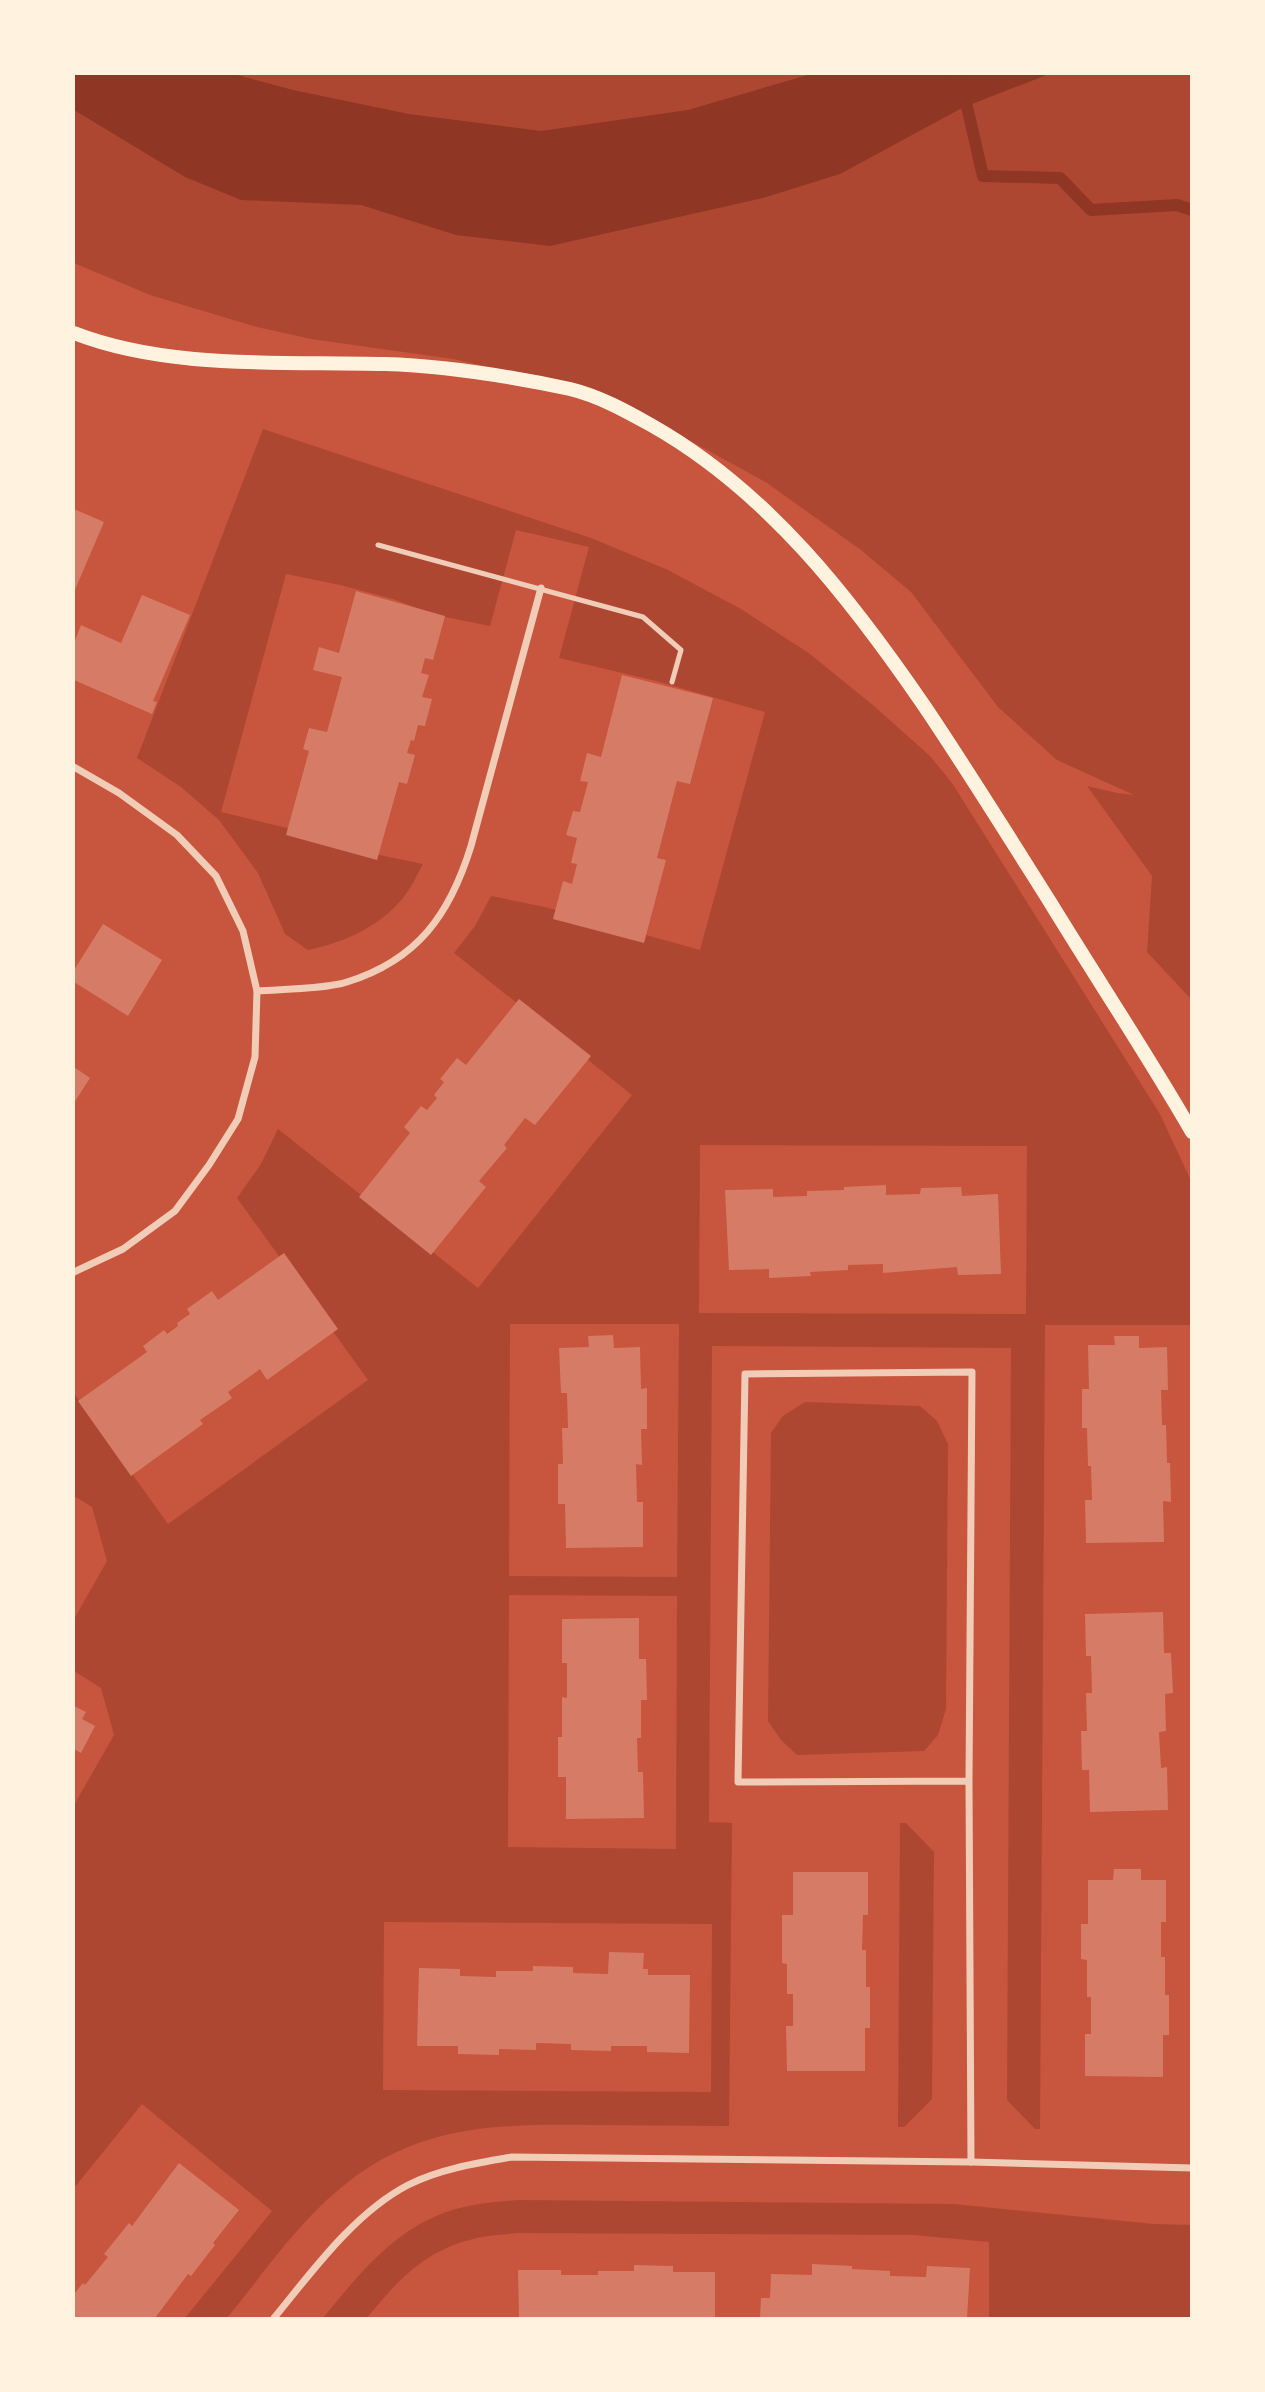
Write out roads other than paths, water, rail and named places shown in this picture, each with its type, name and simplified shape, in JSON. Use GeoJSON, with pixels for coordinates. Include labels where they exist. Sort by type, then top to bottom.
{"type":"FeatureCollection","features":[{"type":"Feature","properties":{"kind":"main road"},"geometry":{"type":"LineString","coordinates":[[74,333],[97,342],[153,353],[225,361],[390,364],[497,375],[575,390],[620,408],[682,443],[751,496],[813,560],[876,636],[974,781],[1192,1132]]}},
{"type":"Feature","properties":{"kind":"street"},"geometry":{"type":"LineString","coordinates":[[257,991],[345,983],[387,966],[418,942],[445,911],[461,880],[541,588]]}},
{"type":"Feature","properties":{"kind":"street"},"geometry":{"type":"LineString","coordinates":[[74,766],[120,793],[177,835],[216,876],[243,931],[257,991],[255,1057],[238,1119],[209,1165],[175,1211],[123,1248],[74,1272]]}},
{"type":"Feature","properties":{"kind":"street"},"geometry":{"type":"LineString","coordinates":[[969,1781],[738,1782],[745,1374],[972,1372],[969,1781],[971,2162]]}},
{"type":"Feature","properties":{"kind":"street"},"geometry":{"type":"LineString","coordinates":[[274,2319],[331,2248],[368,2213],[407,2186],[456,2167],[512,2157],[971,2162],[1192,2168]]}},
{"type":"Feature","properties":{"kind":"lane"},"geometry":{"type":"LineString","coordinates":[[378,545],[643,617],[681,650],[672,682]]}},
{"type":"Feature","properties":{"kind":"waterway"},"geometry":{"type":"LineString","coordinates":[[955,74],[965,98],[983,176],[1060,178],[1091,210],[1177,205],[1192,210]]}}]}
